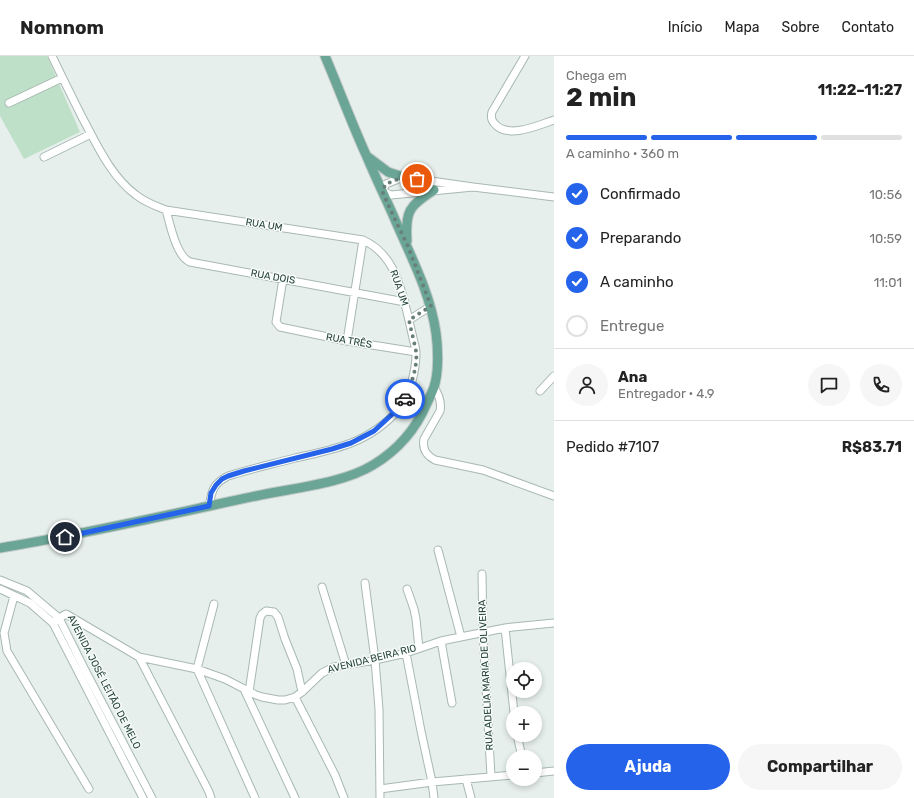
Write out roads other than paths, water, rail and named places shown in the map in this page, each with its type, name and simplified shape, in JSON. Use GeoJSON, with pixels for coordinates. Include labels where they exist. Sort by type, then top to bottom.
{"type":"FeatureCollection","features":[{"type":"Feature","properties":{"kind":"main road"},"geometry":{"type":"LineString","coordinates":[[0,548],[51,540],[350,476],[369,467],[384,457],[400,444],[416,425],[434,387],[437,371],[436,334],[431,306],[407,244],[366,156],[325,56]]}},
{"type":"Feature","properties":{"kind":"main road"},"geometry":{"type":"LineString","coordinates":[[366,156],[388,172],[403,177]]}},
{"type":"Feature","properties":{"kind":"main road"},"geometry":{"type":"LineString","coordinates":[[407,244],[406,226],[409,212],[418,201],[434,190]]}},
{"type":"Feature","properties":{"kind":"street","name":"RUA UM"},"geometry":{"type":"LineString","coordinates":[[52,56],[91,134],[109,165],[125,186],[143,200],[166,210],[363,240],[374,246],[386,259],[391,265],[399,283],[416,352],[410,387],[400,407],[374,431],[351,443],[228,476],[222,479],[211,493],[209,506]]}},
{"type":"Feature","properties":{"kind":"street"},"geometry":{"type":"LineString","coordinates":[[525,56],[492,112],[491,116],[493,122],[497,127],[505,130],[518,131],[554,120]]}},
{"type":"Feature","properties":{"kind":"street"},"geometry":{"type":"LineString","coordinates":[[9,103],[62,78]]}},
{"type":"Feature","properties":{"kind":"street"},"geometry":{"type":"LineString","coordinates":[[44,157],[91,134]]}},
{"type":"Feature","properties":{"kind":"street"},"geometry":{"type":"LineString","coordinates":[[473,187],[391,195],[382,191],[386,184],[403,177],[554,197]]}},
{"type":"Feature","properties":{"kind":"street","name":"RUA DOIS"},"geometry":{"type":"LineString","coordinates":[[166,210],[179,251],[185,260],[190,262],[404,302]]}},
{"type":"Feature","properties":{"kind":"street"},"geometry":{"type":"LineString","coordinates":[[348,341],[363,240]]}},
{"type":"Feature","properties":{"kind":"street","name":"RUA TRÊS"},"geometry":{"type":"LineString","coordinates":[[282,279],[276,322],[282,328],[416,352]]}},
{"type":"Feature","properties":{"kind":"street"},"geometry":{"type":"LineString","coordinates":[[409,320],[431,306]]}},
{"type":"Feature","properties":{"kind":"street"},"geometry":{"type":"LineString","coordinates":[[540,391],[554,376]]}},
{"type":"Feature","properties":{"kind":"street"},"geometry":{"type":"LineString","coordinates":[[434,387],[439,395],[441,406],[440,411],[424,439],[424,447],[430,457],[435,460],[483,470],[554,496]]}},
{"type":"Feature","properties":{"kind":"street"},"geometry":{"type":"LineString","coordinates":[[438,550],[461,637]]}},
{"type":"Feature","properties":{"kind":"street","name":"RUA ADELIA MARIA DE OLIVEIRA"},"geometry":{"type":"LineString","coordinates":[[482,574],[483,633],[491,776]]}},
{"type":"Feature","properties":{"kind":"street","name":"AVENIDA JOSÉ LEITÃO DE MELO"},"geometry":{"type":"LineString","coordinates":[[0,580],[27,591],[32,600],[53,623],[112,730],[152,798]]}},
{"type":"Feature","properties":{"kind":"street"},"geometry":{"type":"LineString","coordinates":[[365,583],[375,660],[379,709],[380,798]]}},
{"type":"Feature","properties":{"kind":"street"},"geometry":{"type":"LineString","coordinates":[[322,588],[346,665]]}},
{"type":"Feature","properties":{"kind":"street","name":"AVENIDA JOSÉ LEITÃO DE MELO"},"geometry":{"type":"LineString","coordinates":[[0,589],[14,596],[32,600],[59,618],[85,670],[143,798]]}},
{"type":"Feature","properties":{"kind":"street"},"geometry":{"type":"LineString","coordinates":[[407,589],[414,609],[419,648]]}},
{"type":"Feature","properties":{"kind":"street"},"geometry":{"type":"LineString","coordinates":[[14,596],[4,633],[7,651],[89,789]]}},
{"type":"Feature","properties":{"kind":"street"},"geometry":{"type":"LineString","coordinates":[[214,604],[197,669],[255,798]]}},
{"type":"Feature","properties":{"kind":"street"},"geometry":{"type":"LineString","coordinates":[[295,798],[246,690],[260,618],[266,611],[274,612],[278,617],[297,669],[302,692]]}},
{"type":"Feature","properties":{"kind":"street","name":"AVENIDA BEIRA RIO"},"geometry":{"type":"LineString","coordinates":[[59,618],[66,614],[139,657],[197,669],[262,697],[278,700],[295,697],[322,672],[334,667],[406,653],[441,641],[513,626],[554,623]]}},
{"type":"Feature","properties":{"kind":"street"},"geometry":{"type":"LineString","coordinates":[[53,623],[59,618]]}},
{"type":"Feature","properties":{"kind":"street"},"geometry":{"type":"LineString","coordinates":[[505,628],[513,706]]}},
{"type":"Feature","properties":{"kind":"street"},"geometry":{"type":"LineString","coordinates":[[441,641],[452,703]]}},
{"type":"Feature","properties":{"kind":"street"},"geometry":{"type":"LineString","coordinates":[[406,653],[434,798]]}},
{"type":"Feature","properties":{"kind":"street"},"geometry":{"type":"LineString","coordinates":[[139,657],[211,798]]}},
{"type":"Feature","properties":{"kind":"street"},"geometry":{"type":"LineString","coordinates":[[295,697],[335,775],[344,798]]}},
{"type":"Feature","properties":{"kind":"street"},"geometry":{"type":"LineString","coordinates":[[542,772],[554,771]]}},
{"type":"Feature","properties":{"kind":"street"},"geometry":{"type":"LineString","coordinates":[[380,789],[432,782],[506,775]]}},
{"type":"Feature","properties":{"kind":"street"},"geometry":{"type":"LineString","coordinates":[[466,779],[471,798]]}}]}
